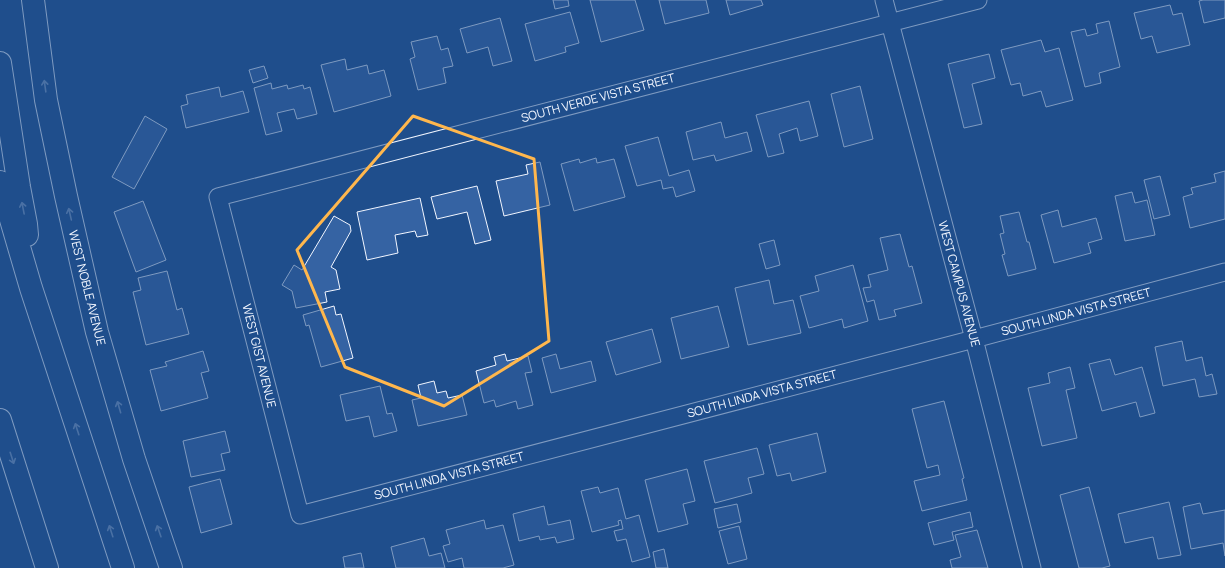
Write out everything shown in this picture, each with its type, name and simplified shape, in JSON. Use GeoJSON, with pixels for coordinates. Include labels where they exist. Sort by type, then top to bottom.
{"type":"FeatureCollection","features":[{"type":"Feature","properties":{"kind":"main road","name":"WEST NOBLE AVENUE"},"geometry":{"type":"LineString","coordinates":[[33,0],[46,100],[97,332],[134,459],[171,568]]}},
{"type":"Feature","properties":{"kind":"main road"},"geometry":{"type":"LineString","coordinates":[[0,63],[26,224],[31,288]]}},
{"type":"Feature","properties":{"kind":"main road"},"geometry":{"type":"LineString","coordinates":[[0,182],[31,288],[123,568]]}},
{"type":"Feature","properties":{"kind":"main road"},"geometry":{"type":"LineString","coordinates":[[0,420],[48,568]]}},
{"type":"Feature","properties":{"kind":"street","name":"WEST CAMPUS AVENUE"},"geometry":{"type":"LineString","coordinates":[[884,0],[974,339],[1032,568]]}},
{"type":"Feature","properties":{"kind":"street","name":"SOUTH VERDE VISTA STREET"},"geometry":{"type":"LineString","coordinates":[[218,196],[978,0]]}},
{"type":"Feature","properties":{"kind":"street","name":"WEST GIST AVENUE"},"geometry":{"type":"LineString","coordinates":[[218,196],[300,515]]}},
{"type":"Feature","properties":{"kind":"street","name":"SOUTH LINDA VISTA STREET"},"geometry":{"type":"LineString","coordinates":[[300,515],[1225,272]]}},
{"type":"Feature","properties":{"kind":"highlighted area"},"geometry":{"type":"Polygon","coordinates":[[[413,116],[534,159],[549,341],[444,406],[345,367],[297,250],[413,116]]]}},
{"type":"Feature","properties":{"kind":"building"},"geometry":{"type":"Polygon","coordinates":[[[553,0],[568,0],[569,6],[555,9],[553,0]]]}},
{"type":"Feature","properties":{"kind":"building"},"geometry":{"type":"Polygon","coordinates":[[[590,0],[635,0],[644,30],[601,42],[590,0]]]}},
{"type":"Feature","properties":{"kind":"building"},"geometry":{"type":"Polygon","coordinates":[[[659,0],[706,0],[709,13],[665,24],[659,0]]]}},
{"type":"Feature","properties":{"kind":"building"},"geometry":{"type":"Polygon","coordinates":[[[726,0],[761,0],[763,5],[730,15],[726,0]]]}},
{"type":"Feature","properties":{"kind":"building"},"geometry":{"type":"Polygon","coordinates":[[[1225,0],[1225,18],[1204,23],[1199,1],[1225,0]]]}},
{"type":"Feature","properties":{"kind":"building"},"geometry":{"type":"Polygon","coordinates":[[[1170,5],[1173,15],[1182,13],[1190,45],[1157,53],[1152,36],[1141,39],[1134,13],[1170,5]]]}},
{"type":"Feature","properties":{"kind":"building"},"geometry":{"type":"Polygon","coordinates":[[[570,12],[579,43],[565,47],[566,52],[535,61],[525,24],[570,12]]]}},
{"type":"Feature","properties":{"kind":"building"},"geometry":{"type":"Polygon","coordinates":[[[500,18],[512,61],[493,66],[488,47],[467,53],[460,29],[500,18]]]}},
{"type":"Feature","properties":{"kind":"building"},"geometry":{"type":"Polygon","coordinates":[[[1109,21],[1120,67],[1099,73],[1101,83],[1085,87],[1071,32],[1085,29],[1087,36],[1098,33],[1096,24],[1109,21]]]}},
{"type":"Feature","properties":{"kind":"building"},"geometry":{"type":"Polygon","coordinates":[[[437,36],[441,50],[448,48],[453,66],[443,68],[446,83],[418,90],[410,59],[415,57],[411,42],[437,36]]]}},
{"type":"Feature","properties":{"kind":"building"},"geometry":{"type":"Polygon","coordinates":[[[1041,40],[1045,52],[1059,48],[1073,100],[1046,107],[1041,91],[1023,96],[1020,83],[1011,85],[1001,50],[1041,40]]]}},
{"type":"Feature","properties":{"kind":"building"},"geometry":{"type":"Polygon","coordinates":[[[989,54],[995,78],[972,84],[982,124],[964,128],[948,64],[989,54]]]}},
{"type":"Feature","properties":{"kind":"building"},"geometry":{"type":"Polygon","coordinates":[[[345,59],[347,70],[367,65],[369,74],[384,70],[391,96],[334,112],[321,65],[345,59]]]}},
{"type":"Feature","properties":{"kind":"building"},"geometry":{"type":"Polygon","coordinates":[[[264,66],[268,78],[253,83],[249,70],[264,66]]]}},
{"type":"Feature","properties":{"kind":"building"},"geometry":{"type":"Polygon","coordinates":[[[271,83],[272,89],[287,85],[288,89],[303,85],[304,89],[310,87],[317,114],[297,119],[294,109],[277,113],[282,131],[266,135],[254,88],[271,83]]]}},
{"type":"Feature","properties":{"kind":"building"},"geometry":{"type":"Polygon","coordinates":[[[860,86],[873,139],[844,147],[831,94],[860,86]]]}},
{"type":"Feature","properties":{"kind":"building"},"geometry":{"type":"Polygon","coordinates":[[[219,87],[221,97],[243,91],[249,112],[186,128],[181,106],[188,104],[186,95],[219,87]]]}},
{"type":"Feature","properties":{"kind":"building"},"geometry":{"type":"Polygon","coordinates":[[[809,101],[818,136],[800,141],[797,128],[779,134],[784,153],[768,157],[756,115],[809,101]]]}},
{"type":"Feature","properties":{"kind":"building"},"geometry":{"type":"Polygon","coordinates":[[[145,116],[167,129],[134,189],[112,177],[145,116]]]}},
{"type":"Feature","properties":{"kind":"building"},"geometry":{"type":"Polygon","coordinates":[[[721,122],[725,138],[747,132],[752,151],[716,161],[714,155],[693,160],[686,132],[721,122]]]}},
{"type":"Feature","properties":{"kind":"building"},"geometry":{"type":"Polygon","coordinates":[[[658,137],[669,176],[689,170],[695,191],[676,197],[673,187],[663,189],[661,180],[637,186],[625,146],[658,137]]]}},
{"type":"Feature","properties":{"kind":"building"},"geometry":{"type":"Polygon","coordinates":[[[596,158],[597,163],[614,159],[625,197],[574,211],[561,164],[579,159],[580,163],[596,158]]]}},
{"type":"Feature","properties":{"kind":"building"},"geometry":{"type":"Polygon","coordinates":[[[540,162],[550,205],[504,216],[496,181],[528,174],[526,165],[540,162]]]}},
{"type":"Feature","properties":{"kind":"building"},"geometry":{"type":"Polygon","coordinates":[[[1225,171],[1225,219],[1190,228],[1183,197],[1193,194],[1191,188],[1216,182],[1214,174],[1225,171]]]}},
{"type":"Feature","properties":{"kind":"building"},"geometry":{"type":"Polygon","coordinates":[[[1160,176],[1170,215],[1154,219],[1144,180],[1160,176]]]}},
{"type":"Feature","properties":{"kind":"building"},"geometry":{"type":"Polygon","coordinates":[[[477,186],[491,240],[475,244],[467,212],[437,219],[431,197],[477,186]]]}},
{"type":"Feature","properties":{"kind":"building"},"geometry":{"type":"Polygon","coordinates":[[[1132,192],[1135,203],[1147,200],[1155,235],[1125,241],[1115,196],[1132,192]]]}},
{"type":"Feature","properties":{"kind":"building"},"geometry":{"type":"Polygon","coordinates":[[[420,198],[428,235],[417,237],[415,231],[395,235],[398,253],[367,260],[357,212],[420,198]]]}},
{"type":"Feature","properties":{"kind":"building"},"geometry":{"type":"Polygon","coordinates":[[[143,201],[166,260],[136,272],[114,212],[143,201]]]}},
{"type":"Feature","properties":{"kind":"building"},"geometry":{"type":"Polygon","coordinates":[[[1058,210],[1062,227],[1096,218],[1102,239],[1088,243],[1091,253],[1054,263],[1041,215],[1058,210]]]}},
{"type":"Feature","properties":{"kind":"building"},"geometry":{"type":"Polygon","coordinates":[[[1019,212],[1036,269],[1008,276],[1002,255],[1005,254],[1000,234],[1004,233],[1000,216],[1019,212]]]}},
{"type":"Feature","properties":{"kind":"building"},"geometry":{"type":"Polygon","coordinates":[[[334,216],[350,225],[351,231],[331,267],[336,270],[340,289],[325,292],[327,302],[296,308],[292,291],[282,285],[294,265],[302,270],[334,216]]]}},
{"type":"Feature","properties":{"kind":"building"},"geometry":{"type":"Polygon","coordinates":[[[900,234],[909,267],[912,266],[922,303],[894,310],[896,316],[879,320],[874,300],[867,302],[863,288],[871,287],[868,275],[888,270],[880,238],[900,234]]]}},
{"type":"Feature","properties":{"kind":"building"},"geometry":{"type":"Polygon","coordinates":[[[774,240],[780,265],[766,269],[759,244],[774,240]]]}},
{"type":"Feature","properties":{"kind":"building"},"geometry":{"type":"Polygon","coordinates":[[[853,265],[868,321],[844,328],[842,319],[809,328],[800,296],[819,291],[815,276],[853,265]]]}},
{"type":"Feature","properties":{"kind":"building"},"geometry":{"type":"Polygon","coordinates":[[[167,271],[177,310],[182,308],[189,334],[146,345],[133,292],[141,290],[138,278],[167,271]]]}},
{"type":"Feature","properties":{"kind":"building"},"geometry":{"type":"Polygon","coordinates":[[[769,280],[774,304],[793,300],[801,333],[748,345],[735,288],[769,280]]]}},
{"type":"Feature","properties":{"kind":"building"},"geometry":{"type":"Polygon","coordinates":[[[334,306],[336,315],[341,314],[353,358],[321,367],[309,325],[306,326],[303,315],[334,306]]]}},
{"type":"Feature","properties":{"kind":"building"},"geometry":{"type":"Polygon","coordinates":[[[718,306],[729,347],[681,359],[671,318],[718,306]]]}},
{"type":"Feature","properties":{"kind":"building"},"geometry":{"type":"Polygon","coordinates":[[[652,329],[661,362],[616,375],[606,342],[652,329]]]}},
{"type":"Feature","properties":{"kind":"building"},"geometry":{"type":"Polygon","coordinates":[[[1182,341],[1186,361],[1202,357],[1206,376],[1212,374],[1217,394],[1199,397],[1195,379],[1163,386],[1155,347],[1182,341]]]}},
{"type":"Feature","properties":{"kind":"building"},"geometry":{"type":"Polygon","coordinates":[[[203,351],[209,371],[201,373],[208,398],[161,411],[150,370],[167,366],[165,362],[203,351]]]}},
{"type":"Feature","properties":{"kind":"building"},"geometry":{"type":"Polygon","coordinates":[[[505,354],[507,361],[528,356],[532,372],[525,373],[533,405],[518,409],[516,401],[496,407],[494,400],[484,403],[476,371],[496,365],[494,357],[505,354]]]}},
{"type":"Feature","properties":{"kind":"building"},"geometry":{"type":"Polygon","coordinates":[[[556,354],[560,369],[591,361],[596,381],[551,393],[542,358],[556,354]]]}},
{"type":"Feature","properties":{"kind":"building"},"geometry":{"type":"Polygon","coordinates":[[[1110,359],[1115,375],[1142,367],[1155,413],[1140,417],[1136,402],[1102,411],[1089,364],[1110,359]]]}},
{"type":"Feature","properties":{"kind":"building"},"geometry":{"type":"Polygon","coordinates":[[[1070,367],[1075,388],[1066,390],[1077,438],[1042,446],[1028,388],[1050,383],[1048,373],[1070,367]]]}},
{"type":"Feature","properties":{"kind":"building"},"geometry":{"type":"Polygon","coordinates":[[[434,381],[437,393],[446,391],[448,398],[462,395],[467,415],[418,426],[412,400],[421,398],[418,385],[434,381]]]}},
{"type":"Feature","properties":{"kind":"building"},"geometry":{"type":"Polygon","coordinates":[[[380,386],[387,414],[392,413],[397,431],[374,437],[369,416],[346,421],[340,395],[380,386]]]}},
{"type":"Feature","properties":{"kind":"building"},"geometry":{"type":"Polygon","coordinates":[[[944,401],[964,478],[962,479],[967,500],[922,511],[914,481],[940,475],[938,465],[927,468],[912,409],[944,401]]]}},
{"type":"Feature","properties":{"kind":"building"},"geometry":{"type":"Polygon","coordinates":[[[225,431],[230,452],[221,454],[225,470],[191,477],[183,441],[225,431]]]}},
{"type":"Feature","properties":{"kind":"building"},"geometry":{"type":"Polygon","coordinates":[[[817,433],[826,472],[792,481],[790,473],[777,476],[769,445],[817,433]]]}},
{"type":"Feature","properties":{"kind":"building"},"geometry":{"type":"Polygon","coordinates":[[[757,448],[764,474],[748,478],[752,493],[715,503],[704,461],[757,448]]]}},
{"type":"Feature","properties":{"kind":"building"},"geometry":{"type":"Polygon","coordinates":[[[687,469],[695,501],[683,504],[688,524],[658,532],[645,480],[687,469]]]}},
{"type":"Feature","properties":{"kind":"building"},"geometry":{"type":"Polygon","coordinates":[[[220,479],[232,524],[201,533],[189,487],[220,479]]]}},
{"type":"Feature","properties":{"kind":"building"},"geometry":{"type":"Polygon","coordinates":[[[598,487],[600,493],[618,488],[626,519],[639,515],[650,557],[632,562],[626,539],[617,541],[614,531],[623,529],[621,520],[618,521],[619,525],[592,532],[581,491],[598,487]]]}},
{"type":"Feature","properties":{"kind":"building"},"geometry":{"type":"Polygon","coordinates":[[[1089,487],[1110,566],[1102,568],[1079,568],[1060,495],[1089,487]]]}},
{"type":"Feature","properties":{"kind":"building"},"geometry":{"type":"Polygon","coordinates":[[[1169,502],[1181,555],[1158,559],[1153,537],[1125,543],[1118,514],[1169,502]]]}},
{"type":"Feature","properties":{"kind":"building"},"geometry":{"type":"Polygon","coordinates":[[[1200,503],[1203,514],[1225,510],[1225,556],[1223,543],[1191,549],[1183,507],[1200,503]]]}},
{"type":"Feature","properties":{"kind":"building"},"geometry":{"type":"Polygon","coordinates":[[[737,504],[741,522],[718,528],[714,509],[737,504]]]}},
{"type":"Feature","properties":{"kind":"building"},"geometry":{"type":"Polygon","coordinates":[[[544,506],[548,525],[570,520],[574,539],[557,543],[555,537],[540,540],[539,536],[519,541],[513,514],[544,506]]]}},
{"type":"Feature","properties":{"kind":"building"},"geometry":{"type":"Polygon","coordinates":[[[970,512],[973,527],[952,532],[954,540],[934,545],[928,523],[970,512]]]}},
{"type":"Feature","properties":{"kind":"building"},"geometry":{"type":"Polygon","coordinates":[[[484,520],[486,529],[503,525],[514,565],[503,568],[464,568],[462,558],[448,562],[443,546],[450,544],[446,530],[484,520]]]}},
{"type":"Feature","properties":{"kind":"building"},"geometry":{"type":"Polygon","coordinates":[[[739,526],[747,559],[728,564],[719,531],[739,526]]]}},
{"type":"Feature","properties":{"kind":"building"},"geometry":{"type":"Polygon","coordinates":[[[977,530],[988,568],[952,568],[950,560],[961,557],[955,535],[977,530]]]}},
{"type":"Feature","properties":{"kind":"building"},"geometry":{"type":"Polygon","coordinates":[[[424,538],[429,556],[441,553],[445,568],[396,568],[391,547],[424,538]]]}},
{"type":"Feature","properties":{"kind":"building"},"geometry":{"type":"Polygon","coordinates":[[[664,549],[668,568],[656,568],[653,552],[664,549]]]}},
{"type":"Feature","properties":{"kind":"building"},"geometry":{"type":"Polygon","coordinates":[[[361,553],[364,568],[345,568],[343,557],[361,553]]]}}]}
